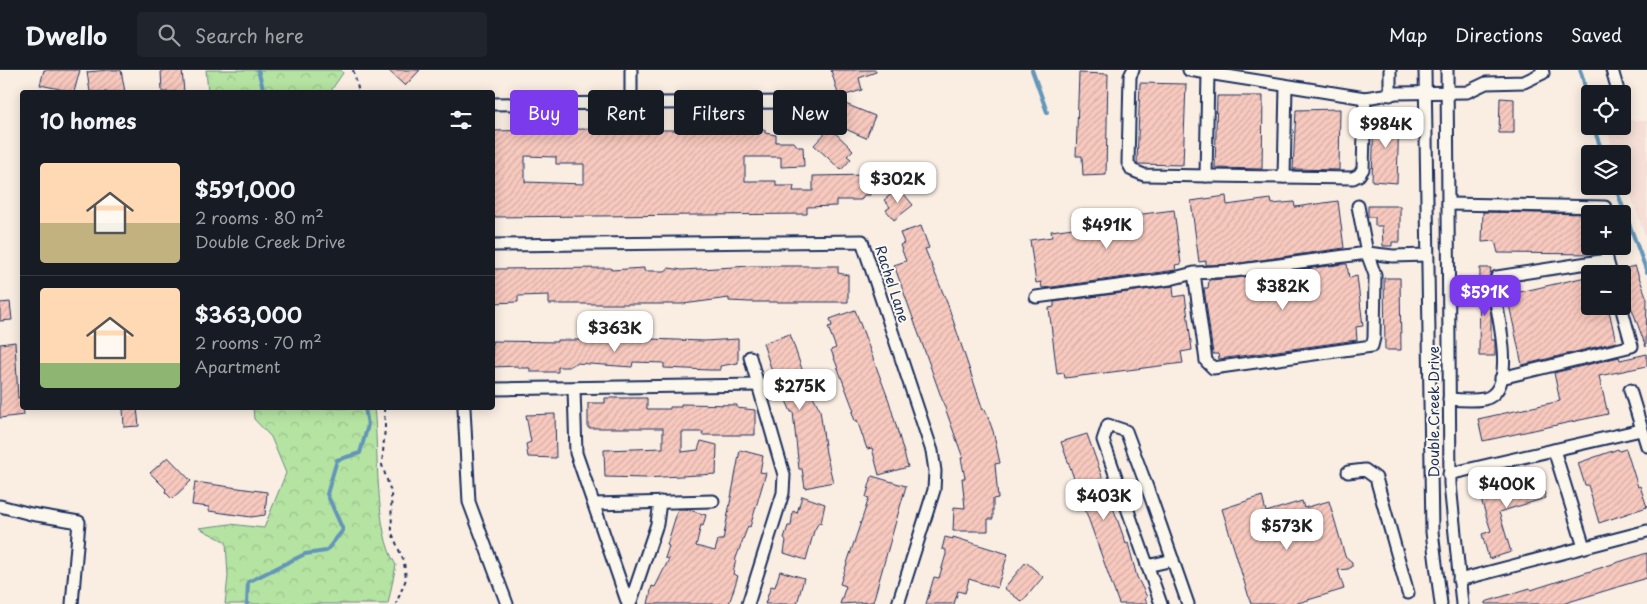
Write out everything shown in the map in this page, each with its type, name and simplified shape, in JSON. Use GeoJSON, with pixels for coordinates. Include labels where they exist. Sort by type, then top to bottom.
{"type":"FeatureCollection","features":[{"type":"Feature","properties":{"kind":"street"},"geometry":{"type":"LineString","coordinates":[[631,70],[631,90]]}},
{"type":"Feature","properties":{"kind":"street"},"geometry":{"type":"LineString","coordinates":[[1133,70],[1130,76],[1128,163],[1132,170],[1144,175],[1353,178],[1359,176],[1363,169],[1365,98]]}},
{"type":"Feature","properties":{"kind":"street"},"geometry":{"type":"LineString","coordinates":[[1189,70],[1365,98],[1425,92],[1467,92],[1486,83],[1524,82],[1543,73],[1542,70]]}},
{"type":"Feature","properties":{"kind":"street"},"geometry":{"type":"LineString","coordinates":[[1390,70],[1390,95]]}},
{"type":"Feature","properties":{"kind":"street","name":"Double Creek Drive"},"geometry":{"type":"LineString","coordinates":[[1425,70],[1432,532],[1441,604]]}},
{"type":"Feature","properties":{"kind":"street","name":"Double Creek Drive"},"geometry":{"type":"LineString","coordinates":[[1447,70],[1449,474],[1462,604]]}},
{"type":"Feature","properties":{"kind":"street"},"geometry":{"type":"LineString","coordinates":[[1612,70],[1616,85]]}},
{"type":"Feature","properties":{"kind":"street"},"geometry":{"type":"LineString","coordinates":[[1206,176],[1208,73]]}},
{"type":"Feature","properties":{"kind":"street"},"geometry":{"type":"LineString","coordinates":[[1284,177],[1286,86]]}},
{"type":"Feature","properties":{"kind":"street"},"geometry":{"type":"LineString","coordinates":[[664,102],[773,102]]}},
{"type":"Feature","properties":{"kind":"street"},"geometry":{"type":"LineString","coordinates":[[495,104],[588,103]]}},
{"type":"Feature","properties":{"kind":"street"},"geometry":{"type":"LineString","coordinates":[[1448,204],[1581,207]]}},
{"type":"Feature","properties":{"kind":"street"},"geometry":{"type":"LineString","coordinates":[[1194,273],[1206,361],[1213,368],[1372,346],[1374,338],[1375,275],[1368,253],[1358,206]]}},
{"type":"Feature","properties":{"kind":"street","name":"Rachel Lane"},"geometry":{"type":"LineString","coordinates":[[495,245],[862,241],[932,451],[936,471],[934,490],[898,604]]}},
{"type":"Feature","properties":{"kind":"street"},"geometry":{"type":"LineString","coordinates":[[1036,297],[1170,279],[1194,273],[1234,271],[1368,253],[1393,256],[1427,255]]}},
{"type":"Feature","properties":{"kind":"street"},"geometry":{"type":"LineString","coordinates":[[1607,255],[1608,265]]}},
{"type":"Feature","properties":{"kind":"street"},"geometry":{"type":"LineString","coordinates":[[1449,399],[1486,399],[1496,390],[1501,378],[1504,350],[1495,293],[1497,277],[1607,260]]}},
{"type":"Feature","properties":{"kind":"street"},"geometry":{"type":"LineString","coordinates":[[1501,378],[1632,346],[1623,315]]}},
{"type":"Feature","properties":{"kind":"street"},"geometry":{"type":"LineString","coordinates":[[748,604],[783,493],[784,475],[760,385],[750,357]]}},
{"type":"Feature","properties":{"kind":"street"},"geometry":{"type":"LineString","coordinates":[[495,389],[760,385]]}},
{"type":"Feature","properties":{"kind":"street"},"geometry":{"type":"LineString","coordinates":[[574,388],[576,453],[629,604]]}},
{"type":"Feature","properties":{"kind":"street"},"geometry":{"type":"LineString","coordinates":[[1630,390],[1647,446]]}},
{"type":"Feature","properties":{"kind":"street"},"geometry":{"type":"LineString","coordinates":[[464,410],[469,502],[507,604]]}},
{"type":"Feature","properties":{"kind":"street"},"geometry":{"type":"LineString","coordinates":[[1161,604],[1102,440],[1108,425],[1126,431],[1188,604]]}},
{"type":"Feature","properties":{"kind":"street"},"geometry":{"type":"LineString","coordinates":[[1449,474],[1641,430]]}},
{"type":"Feature","properties":{"kind":"street"},"geometry":{"type":"LineString","coordinates":[[1554,450],[1584,547]]}},
{"type":"Feature","properties":{"kind":"street"},"geometry":{"type":"LineString","coordinates":[[1348,472],[1364,470],[1376,478],[1408,593]]}},
{"type":"Feature","properties":{"kind":"street"},"geometry":{"type":"LineString","coordinates":[[594,504],[713,501]]}},
{"type":"Feature","properties":{"kind":"street"},"geometry":{"type":"LineString","coordinates":[[629,604],[657,524],[660,502]]}},
{"type":"Feature","properties":{"kind":"street"},"geometry":{"type":"LineString","coordinates":[[0,506],[31,514],[79,522],[72,604]]}},
{"type":"Feature","properties":{"kind":"street"},"geometry":{"type":"LineString","coordinates":[[1459,580],[1647,531]]}},
{"type":"Feature","properties":{"kind":"street"},"geometry":{"type":"LineString","coordinates":[[1147,566],[1173,560]]}},
{"type":"Feature","properties":{"kind":"path"},"geometry":{"type":"LineString","coordinates":[[353,70],[358,90]]}},
{"type":"Feature","properties":{"kind":"path"},"geometry":{"type":"LineString","coordinates":[[384,410],[385,427],[382,465],[391,492],[392,533],[404,562],[406,579],[396,604]]}},
{"type":"Feature","properties":{"kind":"shaded area"},"geometry":{"type":"Polygon","coordinates":[[[1631,120],[1647,121],[1647,241],[1630,195],[1631,145],[1612,145],[1608,135],[1631,135],[1631,120]]]}},
{"type":"Feature","properties":{"kind":"green space"},"geometry":{"type":"Polygon","coordinates":[[[206,70],[341,70],[343,73],[332,90],[208,90],[206,70]]]}},
{"type":"Feature","properties":{"kind":"green space"},"geometry":{"type":"Polygon","coordinates":[[[253,410],[374,410],[381,512],[389,550],[396,565],[388,604],[225,604],[228,576],[226,542],[199,528],[230,524],[264,528],[286,473],[271,437],[254,419],[253,410]]]}},
{"type":"Feature","properties":{"kind":"building"},"geometry":{"type":"Polygon","coordinates":[[[44,70],[80,70],[75,90],[40,85],[44,70]]]}},
{"type":"Feature","properties":{"kind":"building"},"geometry":{"type":"Polygon","coordinates":[[[121,70],[125,90],[90,90],[87,72],[121,70]]]}},
{"type":"Feature","properties":{"kind":"building"},"geometry":{"type":"Polygon","coordinates":[[[161,70],[182,70],[184,90],[162,90],[161,70]]]}},
{"type":"Feature","properties":{"kind":"building"},"geometry":{"type":"Polygon","coordinates":[[[388,70],[420,70],[405,86],[388,70]]]}},
{"type":"Feature","properties":{"kind":"building"},"geometry":{"type":"Polygon","coordinates":[[[831,70],[876,70],[876,72],[859,78],[862,90],[847,95],[847,90],[837,90],[831,70]]]}},
{"type":"Feature","properties":{"kind":"building"},"geometry":{"type":"Polygon","coordinates":[[[1079,73],[1108,74],[1106,175],[1083,176],[1082,156],[1076,156],[1079,73]]]}},
{"type":"Feature","properties":{"kind":"building"},"geometry":{"type":"Polygon","coordinates":[[[1140,83],[1186,84],[1183,165],[1137,164],[1140,83]]]}},
{"type":"Feature","properties":{"kind":"building"},"geometry":{"type":"Polygon","coordinates":[[[1217,96],[1263,96],[1262,169],[1215,168],[1217,96]]]}},
{"type":"Feature","properties":{"kind":"building"},"geometry":{"type":"Polygon","coordinates":[[[1500,98],[1514,99],[1514,133],[1499,133],[1500,98]]]}},
{"type":"Feature","properties":{"kind":"building"},"geometry":{"type":"Polygon","coordinates":[[[847,105],[875,116],[866,138],[847,130],[847,105]]]}},
{"type":"Feature","properties":{"kind":"building"},"geometry":{"type":"Polygon","coordinates":[[[1340,109],[1339,170],[1293,169],[1296,110],[1340,109]]]}},
{"type":"Feature","properties":{"kind":"building"},"geometry":{"type":"Polygon","coordinates":[[[1374,116],[1399,116],[1397,183],[1372,181],[1374,116]]]}},
{"type":"Feature","properties":{"kind":"building"},"geometry":{"type":"Polygon","coordinates":[[[578,129],[588,129],[588,135],[664,135],[664,130],[674,130],[674,135],[763,135],[763,130],[765,130],[765,133],[776,135],[776,142],[794,142],[798,147],[803,147],[804,166],[781,167],[781,157],[745,157],[745,181],[776,181],[776,186],[794,186],[793,191],[813,191],[813,176],[870,175],[870,195],[864,195],[861,200],[836,200],[836,206],[807,207],[807,214],[495,217],[495,131],[510,131],[510,135],[578,135],[578,129]],[[525,156],[525,182],[584,184],[584,164],[556,164],[556,157],[525,156]]]}},
{"type":"Feature","properties":{"kind":"building"},"geometry":{"type":"Polygon","coordinates":[[[823,135],[837,135],[853,150],[847,156],[851,159],[841,170],[814,145],[823,135]]]}},
{"type":"Feature","properties":{"kind":"building"},"geometry":{"type":"Polygon","coordinates":[[[899,188],[913,205],[894,220],[886,210],[890,207],[884,200],[899,188]]]}},
{"type":"Feature","properties":{"kind":"building"},"geometry":{"type":"Polygon","coordinates":[[[1226,196],[1227,205],[1271,199],[1272,204],[1294,202],[1295,207],[1338,201],[1344,248],[1233,264],[1206,265],[1206,261],[1199,262],[1191,201],[1226,196]]]}},
{"type":"Feature","properties":{"kind":"building"},"geometry":{"type":"Polygon","coordinates":[[[1368,206],[1400,206],[1400,242],[1392,242],[1392,246],[1383,246],[1382,226],[1375,226],[1375,217],[1368,217],[1368,206]]]}},
{"type":"Feature","properties":{"kind":"building"},"geometry":{"type":"Polygon","coordinates":[[[1174,210],[1181,264],[1175,265],[1176,270],[1042,288],[1041,282],[1036,283],[1030,240],[1052,237],[1051,231],[1073,228],[1072,223],[1174,210]]]}},
{"type":"Feature","properties":{"kind":"building"},"geometry":{"type":"Polygon","coordinates":[[[1483,212],[1581,214],[1581,254],[1498,253],[1495,241],[1482,242],[1483,212]]]}},
{"type":"Feature","properties":{"kind":"building"},"geometry":{"type":"Polygon","coordinates":[[[921,226],[929,248],[925,249],[948,305],[983,410],[985,409],[993,431],[1000,463],[995,464],[998,498],[993,499],[993,519],[988,519],[988,531],[953,531],[954,507],[965,508],[962,478],[965,478],[961,458],[963,458],[894,265],[906,261],[900,245],[904,243],[900,233],[921,226]]]}},
{"type":"Feature","properties":{"kind":"building"},"geometry":{"type":"Polygon","coordinates":[[[1347,264],[1349,278],[1357,276],[1363,326],[1356,327],[1357,340],[1219,359],[1218,354],[1213,354],[1204,288],[1208,288],[1209,280],[1347,264]]]}},
{"type":"Feature","properties":{"kind":"building"},"geometry":{"type":"Polygon","coordinates":[[[751,266],[838,266],[838,273],[848,275],[848,302],[749,302],[729,301],[729,298],[683,304],[549,304],[549,295],[518,296],[518,302],[495,303],[495,269],[611,268],[611,270],[644,268],[644,271],[665,271],[669,268],[682,270],[751,266]]]}},
{"type":"Feature","properties":{"kind":"building"},"geometry":{"type":"Polygon","coordinates":[[[1635,266],[1647,299],[1646,347],[1631,306],[1631,267],[1635,266]]]}},
{"type":"Feature","properties":{"kind":"building"},"geometry":{"type":"Polygon","coordinates":[[[1480,268],[1491,268],[1487,294],[1491,315],[1491,340],[1495,340],[1495,356],[1479,356],[1480,268]]]}},
{"type":"Feature","properties":{"kind":"building"},"geometry":{"type":"Polygon","coordinates":[[[1384,278],[1400,278],[1401,350],[1385,350],[1384,278]]]}},
{"type":"Feature","properties":{"kind":"building"},"geometry":{"type":"Polygon","coordinates":[[[1581,278],[1581,315],[1610,315],[1616,342],[1522,365],[1507,295],[1581,278]]]}},
{"type":"Feature","properties":{"kind":"building"},"geometry":{"type":"Polygon","coordinates":[[[1173,286],[1174,297],[1185,295],[1192,350],[1181,352],[1183,363],[1065,378],[1064,373],[1057,374],[1049,308],[1054,307],[1054,302],[1173,286]]]}},
{"type":"Feature","properties":{"kind":"building"},"geometry":{"type":"Polygon","coordinates":[[[10,302],[12,320],[0,321],[0,303],[10,302]]]}},
{"type":"Feature","properties":{"kind":"building"},"geometry":{"type":"Polygon","coordinates":[[[855,310],[889,401],[908,467],[879,475],[872,448],[867,449],[857,420],[855,421],[852,412],[854,411],[831,350],[836,348],[828,327],[832,326],[830,319],[855,310]]]}},
{"type":"Feature","properties":{"kind":"building"},"geometry":{"type":"Polygon","coordinates":[[[790,334],[807,384],[820,410],[826,453],[833,482],[805,488],[802,469],[799,469],[793,412],[791,412],[784,396],[780,397],[763,343],[790,334]]]}},
{"type":"Feature","properties":{"kind":"building"},"geometry":{"type":"Polygon","coordinates":[[[649,335],[649,339],[704,341],[738,339],[738,363],[720,366],[720,370],[664,368],[664,363],[633,362],[632,367],[576,363],[569,367],[558,367],[558,372],[530,372],[530,368],[518,368],[518,366],[495,367],[495,341],[557,342],[557,340],[585,340],[584,336],[649,335]]]}},
{"type":"Feature","properties":{"kind":"building"},"geometry":{"type":"Polygon","coordinates":[[[15,342],[18,398],[20,398],[20,410],[23,410],[24,415],[0,418],[0,344],[15,342]]]}},
{"type":"Feature","properties":{"kind":"building"},"geometry":{"type":"Polygon","coordinates":[[[1647,354],[1647,366],[1599,376],[1608,414],[1483,441],[1478,419],[1560,401],[1554,373],[1619,357],[1620,360],[1647,354]]]}},
{"type":"Feature","properties":{"kind":"building"},"geometry":{"type":"Polygon","coordinates":[[[605,398],[647,398],[647,409],[670,409],[670,407],[681,407],[681,404],[737,405],[737,408],[755,410],[755,435],[702,435],[703,432],[682,432],[682,452],[698,450],[701,441],[717,445],[716,474],[645,478],[605,477],[604,450],[663,448],[663,428],[588,428],[588,403],[605,403],[605,398]]]}},
{"type":"Feature","properties":{"kind":"building"},"geometry":{"type":"Polygon","coordinates":[[[123,410],[137,410],[139,426],[124,427],[123,410]]]}},
{"type":"Feature","properties":{"kind":"building"},"geometry":{"type":"Polygon","coordinates":[[[555,414],[556,458],[528,457],[526,444],[531,442],[526,415],[555,414]]]}},
{"type":"Feature","properties":{"kind":"building"},"geometry":{"type":"Polygon","coordinates":[[[1087,434],[1126,544],[1128,543],[1137,577],[1147,597],[1145,598],[1147,604],[1119,604],[1061,442],[1087,434]]]}},
{"type":"Feature","properties":{"kind":"building"},"geometry":{"type":"Polygon","coordinates":[[[1618,449],[1619,451],[1626,449],[1638,487],[1640,486],[1647,507],[1599,523],[1588,485],[1585,485],[1578,463],[1618,449]]]}},
{"type":"Feature","properties":{"kind":"building"},"geometry":{"type":"Polygon","coordinates":[[[740,450],[763,456],[760,472],[766,473],[750,527],[748,526],[736,558],[733,574],[738,576],[729,604],[648,604],[652,586],[655,587],[669,559],[665,558],[669,546],[667,545],[678,509],[686,509],[706,515],[703,526],[701,525],[696,546],[715,551],[718,540],[723,540],[740,450]]]}},
{"type":"Feature","properties":{"kind":"building"},"geometry":{"type":"Polygon","coordinates":[[[168,457],[191,481],[172,499],[165,492],[166,489],[150,473],[168,457]]]}},
{"type":"Feature","properties":{"kind":"building"},"geometry":{"type":"Polygon","coordinates":[[[1539,475],[1546,498],[1499,512],[1511,552],[1489,559],[1482,534],[1491,531],[1479,493],[1513,481],[1539,475]]]}},
{"type":"Feature","properties":{"kind":"building"},"geometry":{"type":"Polygon","coordinates":[[[872,476],[906,486],[873,602],[840,604],[846,586],[840,584],[869,498],[866,497],[872,476]]]}},
{"type":"Feature","properties":{"kind":"building"},"geometry":{"type":"Polygon","coordinates":[[[195,482],[267,492],[265,515],[251,517],[209,511],[209,507],[192,505],[195,482]]]}},
{"type":"Feature","properties":{"kind":"building"},"geometry":{"type":"Polygon","coordinates":[[[802,496],[825,504],[821,523],[819,522],[814,531],[806,560],[784,553],[786,540],[784,538],[788,526],[791,526],[793,511],[797,513],[802,496]]]}},
{"type":"Feature","properties":{"kind":"building"},"geometry":{"type":"Polygon","coordinates":[[[1262,496],[1266,512],[1302,501],[1304,508],[1329,501],[1345,556],[1352,562],[1352,567],[1338,570],[1344,589],[1295,604],[1251,604],[1222,509],[1262,496]]]}},
{"type":"Feature","properties":{"kind":"building"},"geometry":{"type":"Polygon","coordinates":[[[945,537],[953,539],[953,537],[1008,554],[997,588],[969,579],[965,593],[958,591],[954,604],[926,604],[934,577],[939,578],[946,554],[946,550],[942,549],[945,537]]]}},
{"type":"Feature","properties":{"kind":"building"},"geometry":{"type":"Polygon","coordinates":[[[1647,553],[1647,578],[1562,604],[1485,604],[1485,602],[1530,588],[1531,590],[1647,553]]]}},
{"type":"Feature","properties":{"kind":"building"},"geometry":{"type":"Polygon","coordinates":[[[1026,562],[1043,577],[1022,602],[1004,588],[1026,562]]]}},
{"type":"Feature","properties":{"kind":"building"},"geometry":{"type":"Polygon","coordinates":[[[780,571],[804,578],[797,604],[765,604],[771,586],[775,587],[780,571]]]}},
{"type":"Feature","properties":{"kind":"waterway"},"geometry":{"type":"LineString","coordinates":[[258,70],[263,90]]}},
{"type":"Feature","properties":{"kind":"waterway"},"geometry":{"type":"LineString","coordinates":[[1032,70],[1047,112]]}},
{"type":"Feature","properties":{"kind":"waterway"},"geometry":{"type":"LineString","coordinates":[[1580,70],[1584,85]]}},
{"type":"Feature","properties":{"kind":"waterway"},"geometry":{"type":"LineString","coordinates":[[1596,135],[1600,145]]}},
{"type":"Feature","properties":{"kind":"waterway"},"geometry":{"type":"LineString","coordinates":[[1618,195],[1647,272]]}},
{"type":"Feature","properties":{"kind":"waterway"},"geometry":{"type":"LineString","coordinates":[[247,604],[248,582],[305,554],[326,551],[343,530],[327,494],[337,460],[360,453],[368,425],[365,410]]}}]}
